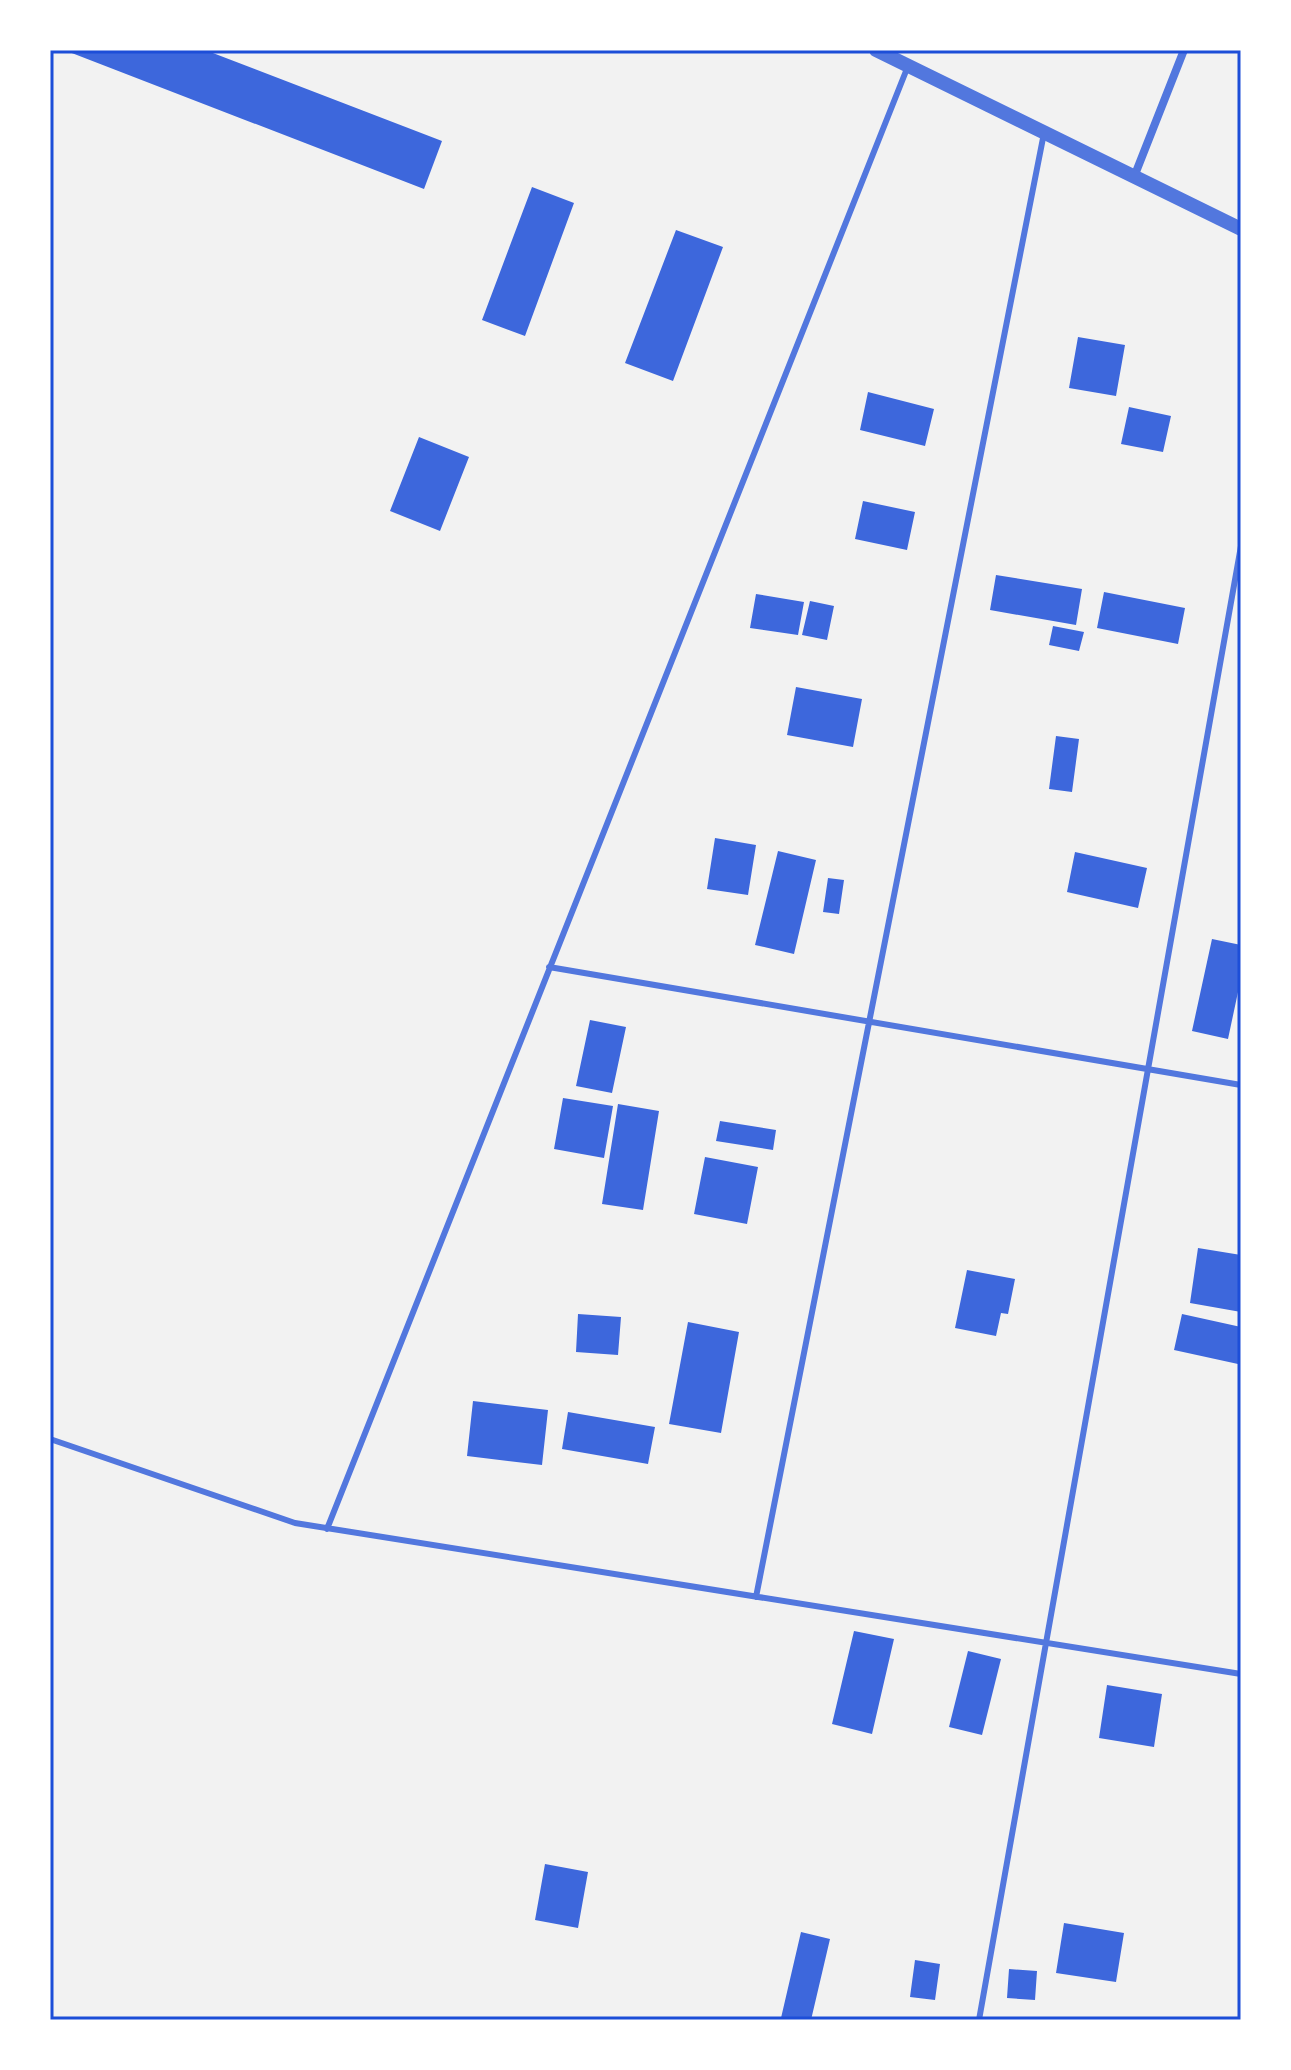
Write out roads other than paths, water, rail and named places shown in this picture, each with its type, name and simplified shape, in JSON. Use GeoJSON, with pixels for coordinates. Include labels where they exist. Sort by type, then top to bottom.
{"type":"FeatureCollection","features":[{"type":"Feature","properties":{"kind":"street"},"geometry":{"type":"LineString","coordinates":[[876,50],[1241,229]]}},
{"type":"Feature","properties":{"kind":"street"},"geometry":{"type":"LineString","coordinates":[[1134,177],[1184,50]]}},
{"type":"Feature","properties":{"kind":"lane"},"geometry":{"type":"LineString","coordinates":[[327,1529],[908,66]]}},
{"type":"Feature","properties":{"kind":"lane"},"geometry":{"type":"LineString","coordinates":[[756,1597],[1044,133]]}},
{"type":"Feature","properties":{"kind":"lane"},"geometry":{"type":"LineString","coordinates":[[979,2020],[1241,546]]}},
{"type":"Feature","properties":{"kind":"lane"},"geometry":{"type":"LineString","coordinates":[[549,967],[1241,1085]]}},
{"type":"Feature","properties":{"kind":"lane"},"geometry":{"type":"LineString","coordinates":[[50,1439],[295,1523],[1241,1674]]}}]}
